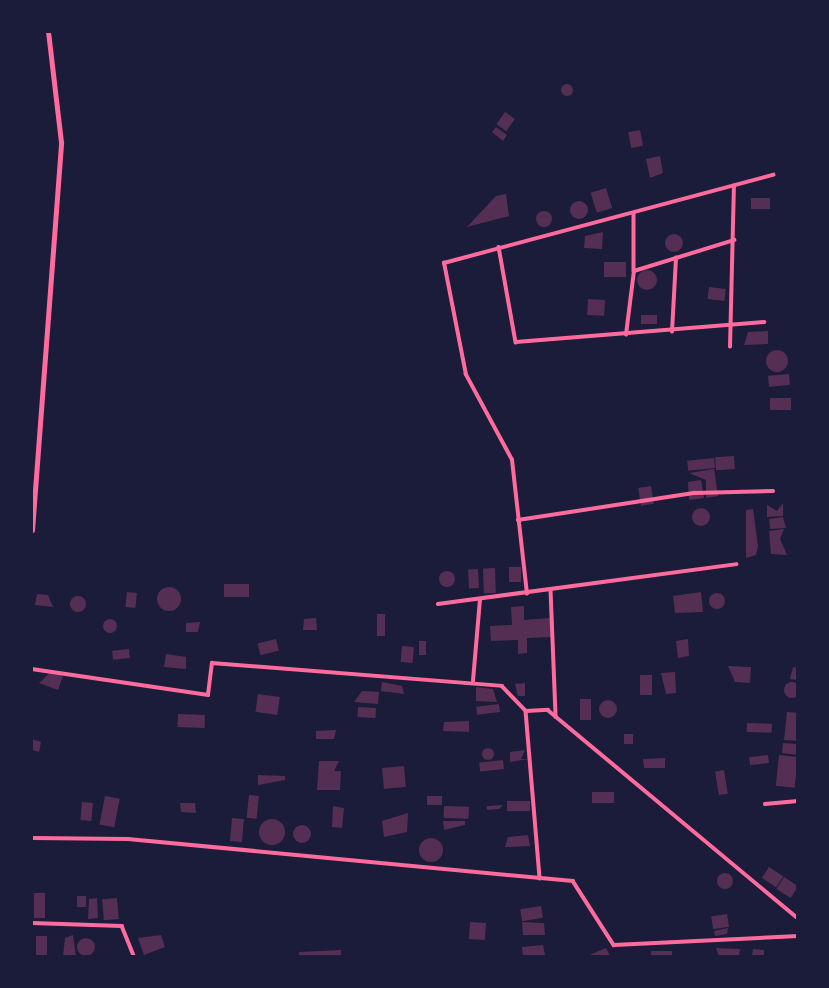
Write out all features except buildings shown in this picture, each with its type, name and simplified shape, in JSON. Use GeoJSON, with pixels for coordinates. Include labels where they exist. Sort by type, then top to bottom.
{"type":"FeatureCollection","features":[{"type":"Feature","properties":{"kind":"street"},"geometry":{"type":"LineString","coordinates":[[32,530],[61,142],[48,32]]}},
{"type":"Feature","properties":{"kind":"street"},"geometry":{"type":"LineString","coordinates":[[527,594],[512,460],[466,374],[444,263],[773,175]]}},
{"type":"Feature","properties":{"kind":"street"},"geometry":{"type":"LineString","coordinates":[[730,347],[736,325],[734,186]]}},
{"type":"Feature","properties":{"kind":"street"},"geometry":{"type":"LineString","coordinates":[[626,335],[634,271],[634,213]]}},
{"type":"Feature","properties":{"kind":"street"},"geometry":{"type":"LineString","coordinates":[[634,271],[734,240]]}},
{"type":"Feature","properties":{"kind":"street"},"geometry":{"type":"LineString","coordinates":[[499,247],[516,342],[672,332],[764,322]]}},
{"type":"Feature","properties":{"kind":"street"},"geometry":{"type":"LineString","coordinates":[[672,332],[676,258]]}},
{"type":"Feature","properties":{"kind":"street"},"geometry":{"type":"LineString","coordinates":[[518,520],[695,493],[773,491]]}},
{"type":"Feature","properties":{"kind":"street"},"geometry":{"type":"LineString","coordinates":[[438,604],[736,564]]}},
{"type":"Feature","properties":{"kind":"street"},"geometry":{"type":"LineString","coordinates":[[551,590],[556,717]]}},
{"type":"Feature","properties":{"kind":"street"},"geometry":{"type":"LineString","coordinates":[[473,681],[480,600]]}},
{"type":"Feature","properties":{"kind":"street"},"geometry":{"type":"LineString","coordinates":[[32,669],[208,695],[212,663],[473,681],[502,686],[526,710],[556,717],[797,918]]}},
{"type":"Feature","properties":{"kind":"street"},"geometry":{"type":"LineString","coordinates":[[526,710],[540,878]]}},
{"type":"Feature","properties":{"kind":"street"},"geometry":{"type":"LineString","coordinates":[[765,804],[797,801]]}},
{"type":"Feature","properties":{"kind":"street"},"geometry":{"type":"LineString","coordinates":[[32,838],[128,839],[573,881],[614,946],[797,936]]}},
{"type":"Feature","properties":{"kind":"street"},"geometry":{"type":"LineString","coordinates":[[32,923],[122,926],[134,957]]}}]}
